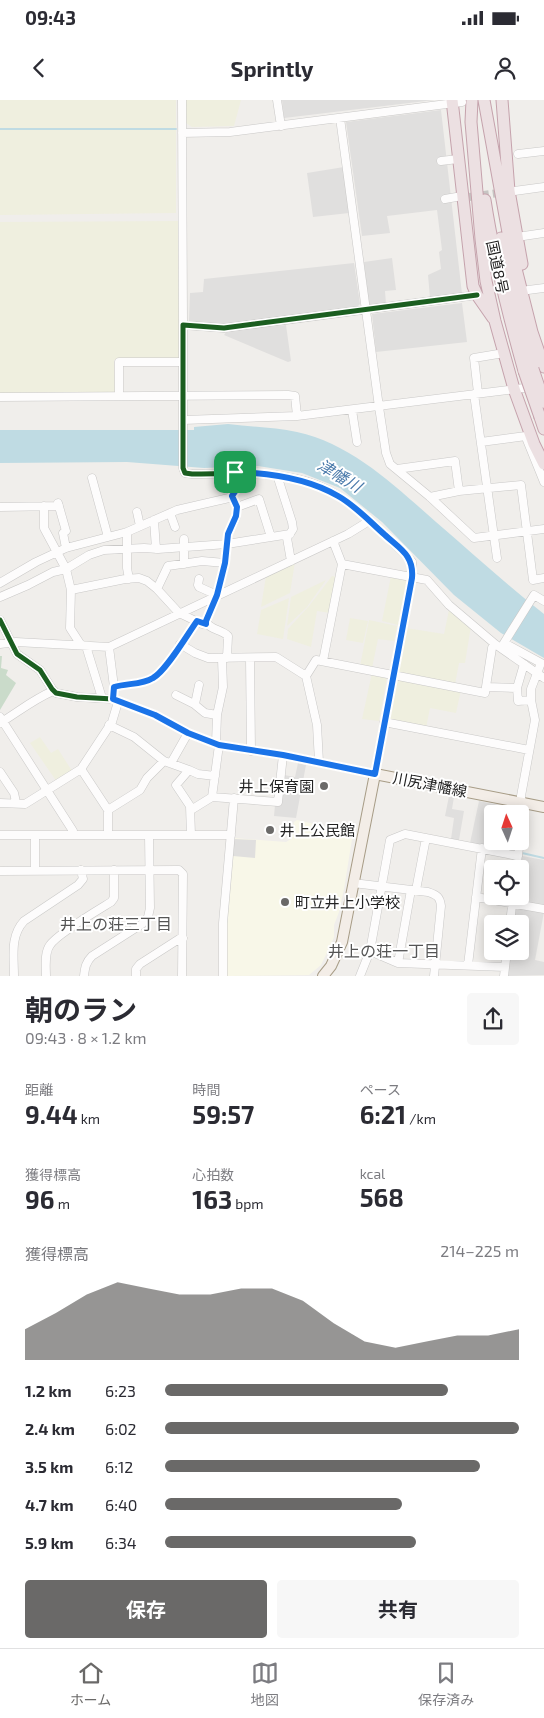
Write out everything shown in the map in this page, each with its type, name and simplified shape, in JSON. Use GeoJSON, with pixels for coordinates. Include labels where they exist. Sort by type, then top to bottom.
{"type":"FeatureCollection","features":[{"type":"Feature","properties":{"kind":"highway","name":"国道8号"},"geometry":{"type":"LineString","coordinates":[[484,100],[488,155],[496,212],[512,292],[536,367],[544,402]]}},
{"type":"Feature","properties":{"kind":"highway"},"geometry":{"type":"LineString","coordinates":[[502,100],[508,191],[543,355],[536,367]]}},
{"type":"Feature","properties":{"kind":"highway","name":"国道8号"},"geometry":{"type":"LineString","coordinates":[[462,101],[480,164],[496,264],[509,320],[536,367],[540,417],[544,429]]}},
{"type":"Feature","properties":{"kind":"highway"},"geometry":{"type":"LineString","coordinates":[[462,101],[458,159],[464,197],[465,251],[477,296],[495,321]]}},
{"type":"Feature","properties":{"kind":"highway"},"geometry":{"type":"LineString","coordinates":[[462,101],[471,122],[486,281],[495,321],[528,436],[544,464]]}},
{"type":"Feature","properties":{"kind":"main road","name":"川尻津幡線"},"geometry":{"type":"LineString","coordinates":[[323,976],[331,966],[342,942],[375,774],[544,807]]}},
{"type":"Feature","properties":{"kind":"street"},"geometry":{"type":"LineString","coordinates":[[0,620],[17,654],[40,670],[56,693],[77,697],[116,700],[155,715],[188,733],[218,744],[375,774],[412,578],[412,562],[369,521],[339,496],[308,482],[276,475],[235,472],[185,473],[183,429],[182,100]]}},
{"type":"Feature","properties":{"kind":"street"},"geometry":{"type":"LineString","coordinates":[[277,100],[281,126]]}},
{"type":"Feature","properties":{"kind":"street"},"geometry":{"type":"LineString","coordinates":[[182,133],[230,132],[462,101]]}},
{"type":"Feature","properties":{"kind":"street"},"geometry":{"type":"LineString","coordinates":[[340,118],[379,407],[386,453],[390,464],[430,497],[474,538],[544,529]]}},
{"type":"Feature","properties":{"kind":"street"},"geometry":{"type":"LineString","coordinates":[[518,154],[544,151]]}},
{"type":"Feature","properties":{"kind":"street"},"geometry":{"type":"LineString","coordinates":[[441,161],[458,159]]}},
{"type":"Feature","properties":{"kind":"street"},"geometry":{"type":"LineString","coordinates":[[508,191],[544,187],[544,192]]}},
{"type":"Feature","properties":{"kind":"street"},"geometry":{"type":"LineString","coordinates":[[445,199],[464,197]]}},
{"type":"Feature","properties":{"kind":"street"},"geometry":{"type":"LineString","coordinates":[[517,237],[544,233]]}},
{"type":"Feature","properties":{"kind":"street"},"geometry":{"type":"LineString","coordinates":[[528,290],[544,288]]}},
{"type":"Feature","properties":{"kind":"street"},"geometry":{"type":"LineString","coordinates":[[183,326],[224,328],[477,296]]}},
{"type":"Feature","properties":{"kind":"street"},"geometry":{"type":"LineString","coordinates":[[497,558],[481,442],[474,358],[504,353]]}},
{"type":"Feature","properties":{"kind":"street"},"geometry":{"type":"LineString","coordinates":[[119,396],[119,362],[183,362]]}},
{"type":"Feature","properties":{"kind":"street"},"geometry":{"type":"LineString","coordinates":[[183,420],[297,416],[544,386]]}},
{"type":"Feature","properties":{"kind":"street"},"geometry":{"type":"LineString","coordinates":[[0,397],[295,396],[297,416]]}},
{"type":"Feature","properties":{"kind":"street"},"geometry":{"type":"LineString","coordinates":[[352,410],[357,442]]}},
{"type":"Feature","properties":{"kind":"street"},"geometry":{"type":"LineString","coordinates":[[481,442],[528,436],[544,482]]}},
{"type":"Feature","properties":{"kind":"street"},"geometry":{"type":"LineString","coordinates":[[397,470],[455,461],[459,491]]}},
{"type":"Feature","properties":{"kind":"street"},"geometry":{"type":"LineString","coordinates":[[0,583],[66,548],[127,532],[170,513],[229,498],[236,490],[235,472]]}},
{"type":"Feature","properties":{"kind":"street"},"geometry":{"type":"LineString","coordinates":[[276,475],[292,522],[292,529],[287,538],[291,561]]}},
{"type":"Feature","properties":{"kind":"street"},"geometry":{"type":"LineString","coordinates":[[92,478],[108,538]]}},
{"type":"Feature","properties":{"kind":"street"},"geometry":{"type":"LineString","coordinates":[[430,497],[459,491],[520,485],[533,580],[544,578]]}},
{"type":"Feature","properties":{"kind":"street"},"geometry":{"type":"LineString","coordinates":[[206,624],[217,595],[225,563],[226,544],[230,528],[236,516],[237,507],[232,496]]}},
{"type":"Feature","properties":{"kind":"street"},"geometry":{"type":"LineString","coordinates":[[237,507],[259,499],[271,537]]}},
{"type":"Feature","properties":{"kind":"street"},"geometry":{"type":"LineString","coordinates":[[0,506],[44,506],[58,504],[66,531],[63,533],[66,548]]}},
{"type":"Feature","properties":{"kind":"street"},"geometry":{"type":"LineString","coordinates":[[44,506],[44,528],[53,548],[66,569],[71,590],[70,628],[84,646],[102,698]]}},
{"type":"Feature","properties":{"kind":"street"},"geometry":{"type":"LineString","coordinates":[[137,512],[140,526]]}},
{"type":"Feature","properties":{"kind":"street"},"geometry":{"type":"LineString","coordinates":[[170,513],[175,527]]}},
{"type":"Feature","properties":{"kind":"street"},"geometry":{"type":"LineString","coordinates":[[154,520],[156,549]]}},
{"type":"Feature","properties":{"kind":"street"},"geometry":{"type":"LineString","coordinates":[[0,644],[10,642],[109,647],[217,595],[224,594],[333,541],[369,521]]}},
{"type":"Feature","properties":{"kind":"street"},"geometry":{"type":"LineString","coordinates":[[127,532],[127,568],[129,579]]}},
{"type":"Feature","properties":{"kind":"street"},"geometry":{"type":"LineString","coordinates":[[0,596],[28,585],[53,572],[66,569],[104,550],[156,549],[184,543],[226,544],[290,534]]}},
{"type":"Feature","properties":{"kind":"street"},"geometry":{"type":"LineString","coordinates":[[323,661],[342,564],[333,541]]}},
{"type":"Feature","properties":{"kind":"street"},"geometry":{"type":"LineString","coordinates":[[184,543],[184,564]]}},
{"type":"Feature","properties":{"kind":"street"},"geometry":{"type":"LineString","coordinates":[[201,544],[202,561]]}},
{"type":"Feature","properties":{"kind":"street"},"geometry":{"type":"LineString","coordinates":[[157,589],[168,566],[202,561],[225,563]]}},
{"type":"Feature","properties":{"kind":"street"},"geometry":{"type":"LineString","coordinates":[[342,564],[427,580],[449,605],[495,644],[541,676]]}},
{"type":"Feature","properties":{"kind":"street"},"geometry":{"type":"LineString","coordinates":[[71,590],[139,578],[157,589],[179,613],[224,632],[228,636],[224,658],[223,686],[217,716],[218,744],[216,776],[212,797]]}},
{"type":"Feature","properties":{"kind":"street"},"geometry":{"type":"LineString","coordinates":[[199,579],[199,587],[217,595]]}},
{"type":"Feature","properties":{"kind":"street"},"geometry":{"type":"LineString","coordinates":[[523,803],[521,796],[535,720],[531,689],[541,676],[541,663],[504,643],[534,595],[544,601]]}},
{"type":"Feature","properties":{"kind":"street"},"geometry":{"type":"LineString","coordinates":[[114,687],[153,678],[174,655],[197,621]]}},
{"type":"Feature","properties":{"kind":"street"},"geometry":{"type":"LineString","coordinates":[[180,644],[208,658],[276,658],[306,676]]}},
{"type":"Feature","properties":{"kind":"street"},"geometry":{"type":"LineString","coordinates":[[318,762],[317,725],[306,676],[316,660],[485,693],[492,648],[495,644]]}},
{"type":"Feature","properties":{"kind":"street"},"geometry":{"type":"LineString","coordinates":[[0,803],[16,802],[25,804],[81,769],[110,725],[116,700],[109,647]]}},
{"type":"Feature","properties":{"kind":"street"},"geometry":{"type":"LineString","coordinates":[[250,658],[251,751]]}},
{"type":"Feature","properties":{"kind":"street"},"geometry":{"type":"LineString","coordinates":[[524,664],[516,688],[518,701],[531,700]]}},
{"type":"Feature","properties":{"kind":"street"},"geometry":{"type":"LineString","coordinates":[[195,704],[199,685]]}},
{"type":"Feature","properties":{"kind":"street"},"geometry":{"type":"LineString","coordinates":[[486,687],[516,688]]}},
{"type":"Feature","properties":{"kind":"street"},"geometry":{"type":"LineString","coordinates":[[53,691],[35,699],[8,719],[1,721],[73,830],[73,835]]}},
{"type":"Feature","properties":{"kind":"street"},"geometry":{"type":"LineString","coordinates":[[176,695],[195,704],[205,712],[217,716]]}},
{"type":"Feature","properties":{"kind":"street"},"geometry":{"type":"LineString","coordinates":[[384,722],[529,750]]}},
{"type":"Feature","properties":{"kind":"street"},"geometry":{"type":"LineString","coordinates":[[110,725],[134,738],[168,762],[198,774],[216,776]]}},
{"type":"Feature","properties":{"kind":"street"},"geometry":{"type":"LineString","coordinates":[[108,810],[140,790],[147,778],[168,762],[188,733]]}},
{"type":"Feature","properties":{"kind":"street"},"geometry":{"type":"LineString","coordinates":[[191,810],[212,797],[278,802],[283,755]]}},
{"type":"Feature","properties":{"kind":"street"},"geometry":{"type":"LineString","coordinates":[[81,769],[108,810],[108,835]]}},
{"type":"Feature","properties":{"kind":"street"},"geometry":{"type":"LineString","coordinates":[[189,770],[176,786],[191,810],[191,835]]}},
{"type":"Feature","properties":{"kind":"street"},"geometry":{"type":"LineString","coordinates":[[0,772],[14,793],[16,802]]}},
{"type":"Feature","properties":{"kind":"street"},"geometry":{"type":"LineString","coordinates":[[222,976],[223,923],[234,798]]}},
{"type":"Feature","properties":{"kind":"street"},"geometry":{"type":"LineString","coordinates":[[360,976],[370,951],[390,840],[406,834],[518,856]]}},
{"type":"Feature","properties":{"kind":"street"},"geometry":{"type":"LineString","coordinates":[[0,835],[231,835]]}},
{"type":"Feature","properties":{"kind":"street"},"geometry":{"type":"LineString","coordinates":[[35,835],[35,871]]}},
{"type":"Feature","properties":{"kind":"street"},"geometry":{"type":"LineString","coordinates":[[84,976],[87,960],[142,924],[148,917],[150,908],[149,835]]}},
{"type":"Feature","properties":{"kind":"street"},"geometry":{"type":"LineString","coordinates":[[398,963],[426,838]]}},
{"type":"Feature","properties":{"kind":"street"},"geometry":{"type":"LineString","coordinates":[[468,965],[482,848]]}},
{"type":"Feature","properties":{"kind":"street"},"geometry":{"type":"LineString","coordinates":[[517,860],[519,850]]}},
{"type":"Feature","properties":{"kind":"street"},"geometry":{"type":"LineString","coordinates":[[14,976],[14,936],[18,928],[24,921],[78,885],[83,879],[81,870]]}},
{"type":"Feature","properties":{"kind":"street"},"geometry":{"type":"LineString","coordinates":[[46,976],[47,953],[50,945],[114,898],[114,870]]}},
{"type":"Feature","properties":{"kind":"street"},"geometry":{"type":"LineString","coordinates":[[0,871],[178,870],[183,874],[182,976]]}},
{"type":"Feature","properties":{"kind":"street"},"geometry":{"type":"LineString","coordinates":[[353,883],[414,890],[437,895],[441,899],[442,906],[434,976]]}},
{"type":"Feature","properties":{"kind":"street"},"geometry":{"type":"LineString","coordinates":[[476,897],[484,897]]}},
{"type":"Feature","properties":{"kind":"street"},"geometry":{"type":"LineString","coordinates":[[529,904],[544,908]]}},
{"type":"Feature","properties":{"kind":"street"},"geometry":{"type":"LineString","coordinates":[[136,976],[136,970],[140,964],[183,938]]}},
{"type":"Feature","properties":{"kind":"street"},"geometry":{"type":"LineString","coordinates":[[370,951],[398,963],[505,967]]}},
{"type":"Feature","properties":{"kind":"street"},"geometry":{"type":"LineString","coordinates":[[504,976],[505,960]]}},
{"type":"Feature","properties":{"kind":"shaded area"},"geometry":{"type":"Polygon","coordinates":[[[282,100],[434,100],[284,118],[282,100]]]}},
{"type":"Feature","properties":{"kind":"shaded area"},"geometry":{"type":"Polygon","coordinates":[[[441,110],[462,294],[430,298],[428,275],[441,269],[439,252],[442,250],[437,210],[387,216],[390,233],[362,236],[346,122],[441,110]]]}},
{"type":"Feature","properties":{"kind":"shaded area"},"geometry":{"type":"Polygon","coordinates":[[[344,167],[349,213],[313,217],[307,173],[344,167]]]}},
{"type":"Feature","properties":{"kind":"shaded area"},"geometry":{"type":"Polygon","coordinates":[[[392,258],[396,290],[385,291],[386,304],[369,305],[364,262],[392,258]]]}},
{"type":"Feature","properties":{"kind":"shaded area"},"geometry":{"type":"Polygon","coordinates":[[[354,263],[360,304],[358,306],[225,324],[189,321],[190,293],[203,292],[204,279],[354,263]]]}},
{"type":"Feature","properties":{"kind":"shaded area"},"geometry":{"type":"Polygon","coordinates":[[[462,303],[467,342],[376,352],[372,314],[462,303]]]}},
{"type":"Feature","properties":{"kind":"shaded area"},"geometry":{"type":"Polygon","coordinates":[[[286,325],[291,361],[288,362],[224,335],[227,331],[286,325]]]}},
{"type":"Feature","properties":{"kind":"shaded area"},"geometry":{"type":"Polygon","coordinates":[[[298,763],[306,765],[296,818],[274,816],[275,805],[280,805],[284,775],[295,777],[298,763]]]}},
{"type":"Feature","properties":{"kind":"shaded area"},"geometry":{"type":"Polygon","coordinates":[[[449,796],[454,797],[452,809],[464,811],[459,840],[451,839],[454,818],[445,816],[449,796]]]}},
{"type":"Feature","properties":{"kind":"shaded area"},"geometry":{"type":"Polygon","coordinates":[[[479,801],[498,805],[484,805],[484,846],[470,843],[479,801]]]}},
{"type":"Feature","properties":{"kind":"shaded area","name":"町立井上小学校"},"geometry":{"type":"Polygon","coordinates":[[[297,820],[353,833],[344,889],[334,925],[332,942],[321,965],[309,975],[227,976],[227,923],[234,838],[286,842],[291,839],[294,822],[297,820]]]}},
{"type":"Feature","properties":{"kind":"shaded area"},"geometry":{"type":"Polygon","coordinates":[[[234,839],[256,840],[255,858],[233,856],[234,839]]]}},
{"type":"Feature","properties":{"kind":"shaded area"},"geometry":{"type":"Polygon","coordinates":[[[522,856],[544,860],[544,906],[529,903],[529,860],[521,860],[522,856]]]}},
{"type":"Feature","properties":{"kind":"shaded area"},"geometry":{"type":"Polygon","coordinates":[[[517,906],[544,912],[535,960],[544,962],[544,975],[507,976],[509,960],[529,960],[529,915],[514,915],[517,906]]]}},
{"type":"Feature","properties":{"kind":"green space"},"geometry":{"type":"Polygon","coordinates":[[[0,100],[176,100],[176,213],[0,215],[0,100]]]}},
{"type":"Feature","properties":{"kind":"green space"},"geometry":{"type":"Polygon","coordinates":[[[186,100],[241,100],[234,126],[192,127],[186,123],[186,100]]]}},
{"type":"Feature","properties":{"kind":"green space"},"geometry":{"type":"Polygon","coordinates":[[[179,221],[179,360],[114,360],[115,393],[0,393],[0,222],[179,221]]]}},
{"type":"Feature","properties":{"kind":"green space"},"geometry":{"type":"Polygon","coordinates":[[[295,562],[290,593],[261,607],[266,576],[295,562]]]}},
{"type":"Feature","properties":{"kind":"green space"},"geometry":{"type":"Polygon","coordinates":[[[332,576],[337,577],[330,613],[317,611],[311,647],[287,639],[288,629],[332,576]]]}},
{"type":"Feature","properties":{"kind":"green space"},"geometry":{"type":"Polygon","coordinates":[[[391,576],[407,579],[398,625],[382,621],[391,576]]]}},
{"type":"Feature","properties":{"kind":"green space"},"geometry":{"type":"Polygon","coordinates":[[[326,580],[307,607],[287,626],[291,597],[326,580]]]}},
{"type":"Feature","properties":{"kind":"green space"},"geometry":{"type":"Polygon","coordinates":[[[289,598],[283,639],[257,634],[261,610],[289,598]]]}},
{"type":"Feature","properties":{"kind":"green space"},"geometry":{"type":"Polygon","coordinates":[[[449,610],[471,626],[465,663],[459,663],[455,684],[397,673],[406,628],[444,634],[449,610]]]}},
{"type":"Feature","properties":{"kind":"green space"},"geometry":{"type":"Polygon","coordinates":[[[350,618],[368,621],[363,643],[346,640],[350,618]]]}},
{"type":"Feature","properties":{"kind":"green space"},"geometry":{"type":"Polygon","coordinates":[[[369,620],[397,626],[394,641],[378,639],[372,668],[360,666],[369,620]]]}},
{"type":"Feature","properties":{"kind":"green space"},"geometry":{"type":"Polygon","coordinates":[[[0,656],[2,656],[1,668],[8,670],[6,675],[16,683],[0,710],[0,656]]]}},
{"type":"Feature","properties":{"kind":"green space"},"geometry":{"type":"Polygon","coordinates":[[[372,673],[387,676],[379,721],[362,719],[372,673]]]}},
{"type":"Feature","properties":{"kind":"green space"},"geometry":{"type":"Polygon","coordinates":[[[397,678],[461,690],[456,713],[430,708],[426,728],[389,721],[388,718],[397,678]]]}},
{"type":"Feature","properties":{"kind":"green space"},"geometry":{"type":"Polygon","coordinates":[[[40,737],[51,753],[58,749],[72,771],[57,782],[30,743],[40,737]]]}},
{"type":"Feature","properties":{"kind":"water","name":"津幡川"},"geometry":{"type":"Polygon","coordinates":[[[228,424],[289,430],[317,438],[336,446],[372,468],[405,494],[544,614],[544,658],[501,633],[454,595],[382,522],[340,488],[302,473],[258,466],[204,468],[127,462],[0,463],[0,430],[194,430],[194,427],[228,424]]]}},
{"type":"Feature","properties":{"kind":"waterway"},"geometry":{"type":"LineString","coordinates":[[0,129],[176,129]]}},
{"type":"Feature","properties":{"kind":"waterway"},"geometry":{"type":"LineString","coordinates":[[522,853],[544,858]]}},
{"type":"Feature","properties":{"kind":"tunnel"},"geometry":{"type":"LineString","coordinates":[[469,197],[505,192]]}},
{"type":"Feature","properties":{"kind":"cycle path"},"geometry":{"type":"LineString","coordinates":[[0,620],[17,654],[40,670],[56,693],[77,697],[113,699],[155,715],[188,733],[219,745],[283,755],[375,774],[412,578],[412,562],[357,510],[340,497],[323,488],[287,477],[249,474],[185,473],[183,468],[183,325],[224,328],[477,295]]}},
{"type":"Feature","properties":{"kind":"place","name":"井上保育園"},"geometry":{"type":"Point","coordinates":[324,786]}},
{"type":"Feature","properties":{"kind":"place","name":"井上公民館"},"geometry":{"type":"Point","coordinates":[270,830]}},
{"type":"Feature","properties":{"kind":"place","name":"町立井上小学校"},"geometry":{"type":"Point","coordinates":[285,902]}},
{"type":"Feature","properties":{"kind":"district","name":"井上の荘三丁目"},"geometry":{"type":"Point","coordinates":[116,923]}},
{"type":"Feature","properties":{"kind":"district","name":"井上の荘一丁目"},"geometry":{"type":"Point","coordinates":[384,950]}},
{"type":"Feature","properties":{"kind":"route"},"geometry":{"type":"LineString","coordinates":[[235,472],[291,478],[308,482],[339,496],[369,521],[412,562],[412,578],[375,774],[283,755],[219,745],[188,733],[155,715],[113,699],[114,687],[140,682],[153,678],[158,674],[174,655],[197,621],[206,624],[217,595],[225,563],[228,534],[236,516],[237,505],[232,496],[236,490],[235,472]]}}]}
